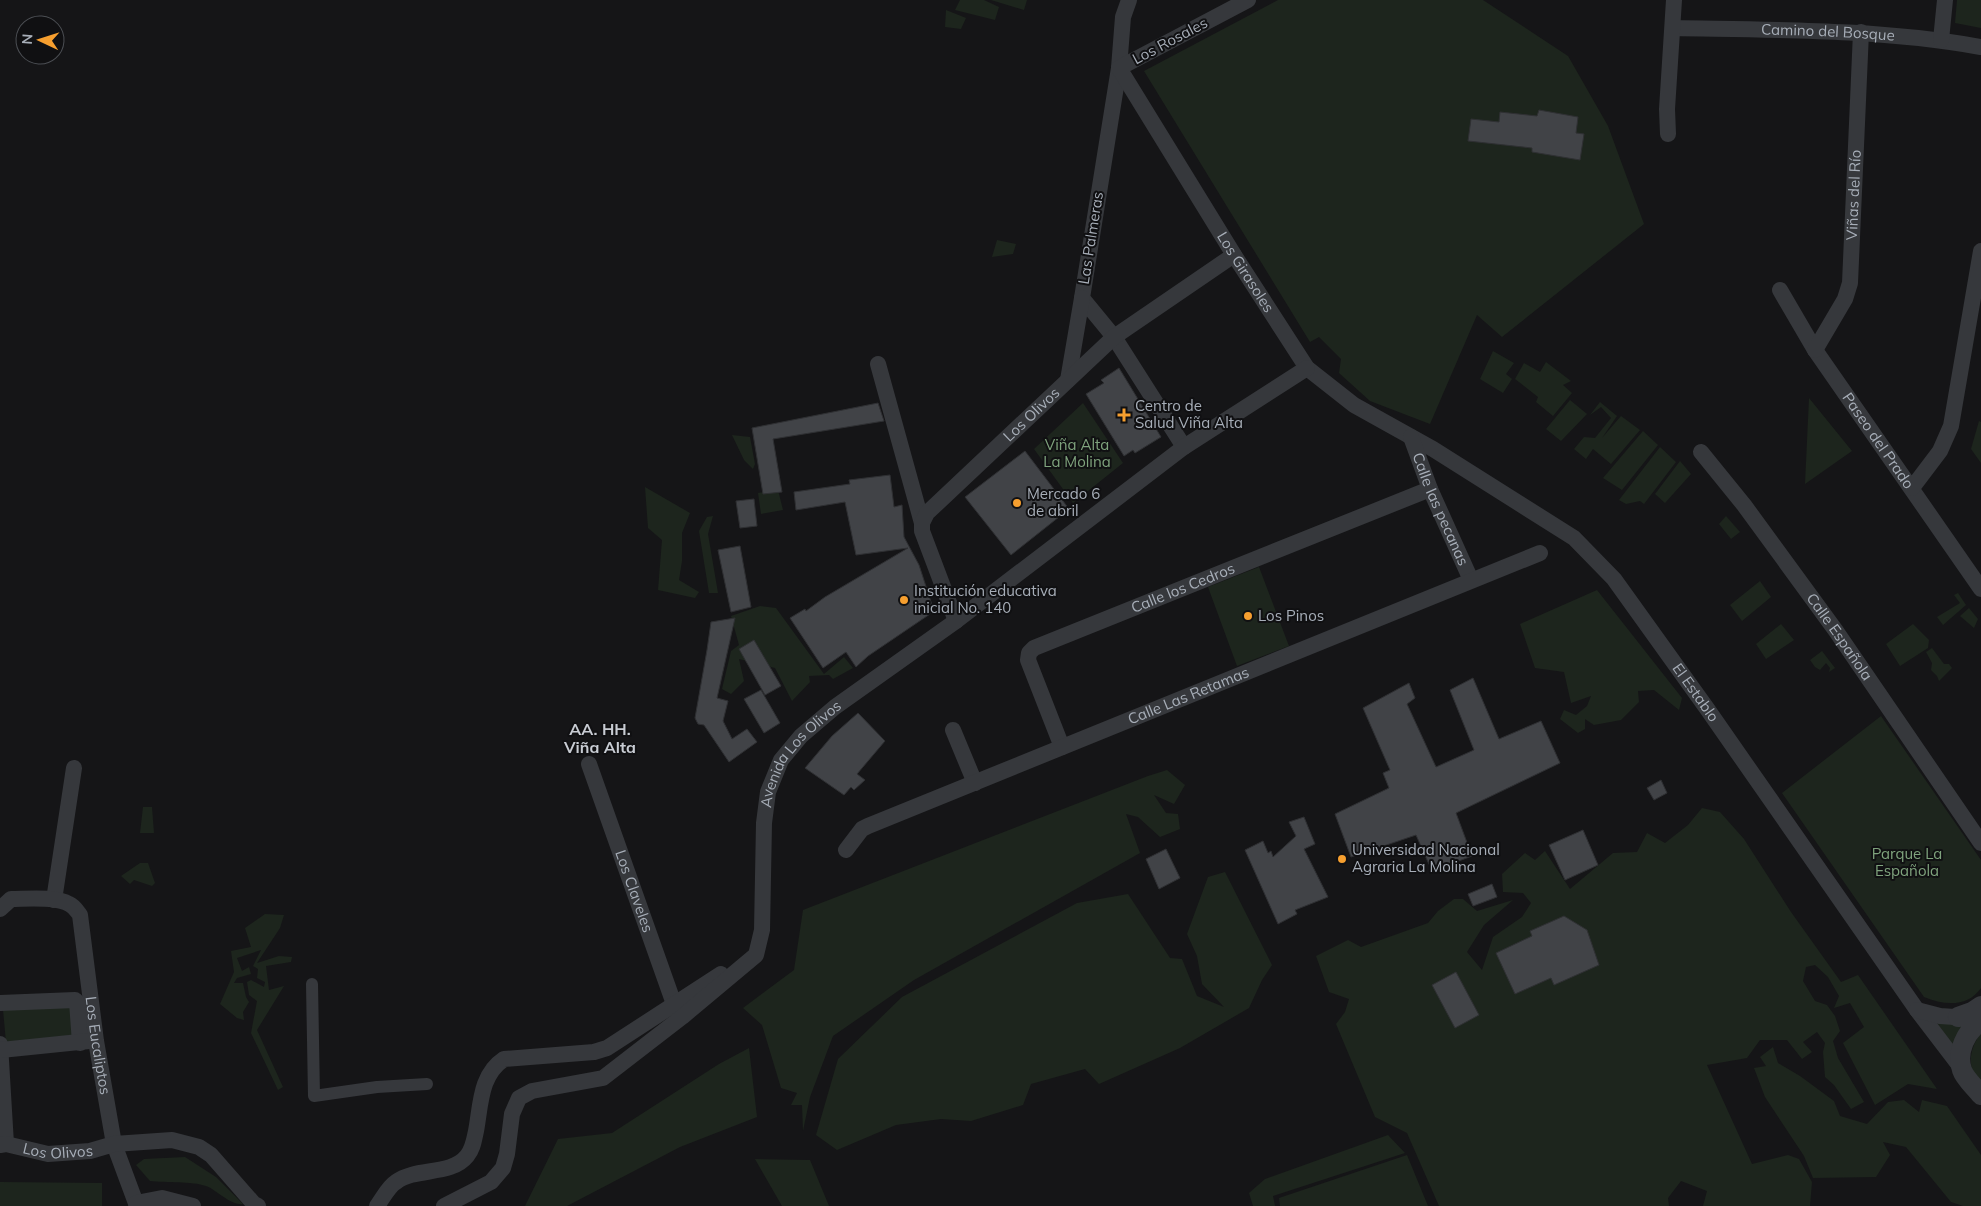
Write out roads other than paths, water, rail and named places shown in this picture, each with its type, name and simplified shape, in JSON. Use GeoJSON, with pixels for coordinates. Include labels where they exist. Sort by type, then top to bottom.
{"type":"FeatureCollection","features":[{"type":"Feature","properties":{"kind":"street","name":"Las Palmeras"},"geometry":{"type":"LineString","coordinates":[[1129,0],[1123,16],[1119,68],[1082,298],[1114,337],[1184,447]]}},
{"type":"Feature","properties":{"kind":"street","name":"Los Rosales"},"geometry":{"type":"LineString","coordinates":[[1119,68],[1248,0]]}},
{"type":"Feature","properties":{"kind":"street"},"geometry":{"type":"LineString","coordinates":[[1668,134],[1667,109],[1674,0]]}},
{"type":"Feature","properties":{"kind":"street"},"geometry":{"type":"LineString","coordinates":[[1941,40],[1945,0]]}},
{"type":"Feature","properties":{"kind":"street","name":"Camino del Bosque"},"geometry":{"type":"LineString","coordinates":[[1673,28],[1861,32],[1941,40],[1981,47]]}},
{"type":"Feature","properties":{"kind":"street","name":"Viñas del Río"},"geometry":{"type":"LineString","coordinates":[[1814,350],[1845,299],[1850,283],[1861,32]]}},
{"type":"Feature","properties":{"kind":"street","name":"Los Girasoles"},"geometry":{"type":"LineString","coordinates":[[1119,68],[1306,368],[1354,406],[1411,438]]}},
{"type":"Feature","properties":{"kind":"street"},"geometry":{"type":"LineString","coordinates":[[1912,488],[1940,451],[1951,426],[1981,251]]}},
{"type":"Feature","properties":{"kind":"street","name":"Los Olivos"},"geometry":{"type":"LineString","coordinates":[[922,523],[926,513],[1114,337],[1234,255]]}},
{"type":"Feature","properties":{"kind":"street","name":"Paseo del Prado"},"geometry":{"type":"LineString","coordinates":[[1780,290],[1814,350],[1981,589]]}},
{"type":"Feature","properties":{"kind":"street"},"geometry":{"type":"LineString","coordinates":[[1068,380],[1082,298]]}},
{"type":"Feature","properties":{"kind":"street"},"geometry":{"type":"LineString","coordinates":[[878,364],[922,523],[922,531],[956,621]]}},
{"type":"Feature","properties":{"kind":"street","name":"Avenida Los Olivos"},"geometry":{"type":"LineString","coordinates":[[444,1206],[491,1182],[502,1168],[507,1154],[512,1114],[519,1098],[532,1091],[603,1078],[678,1011],[746,965],[756,955],[762,930],[764,823],[768,792],[781,760],[801,736],[835,708],[956,621],[1184,447],[1306,368]]}},
{"type":"Feature","properties":{"kind":"street","name":"Calle las pecanas"},"geometry":{"type":"LineString","coordinates":[[1411,438],[1430,489],[1471,580]]}},
{"type":"Feature","properties":{"kind":"street","name":"El Establo"},"geometry":{"type":"LineString","coordinates":[[1411,438],[1433,449],[1574,538],[1614,579],[1708,710],[1917,1010],[1962,1069]]}},
{"type":"Feature","properties":{"kind":"street","name":"Calle Española"},"geometry":{"type":"LineString","coordinates":[[1701,452],[1750,513],[1836,631],[1976,830],[1981,843]]}},
{"type":"Feature","properties":{"kind":"street","name":"Calle los Cedros"},"geometry":{"type":"LineString","coordinates":[[1062,747],[1028,660],[1029,654],[1034,648],[1430,489]]}},
{"type":"Feature","properties":{"kind":"street","name":"Calle Las Retamas"},"geometry":{"type":"LineString","coordinates":[[846,850],[862,829],[1540,553]]}},
{"type":"Feature","properties":{"kind":"street"},"geometry":{"type":"LineString","coordinates":[[953,730],[975,783]]}},
{"type":"Feature","properties":{"kind":"street","name":"Los Claveles"},"geometry":{"type":"LineString","coordinates":[[589,764],[678,1011]]}},
{"type":"Feature","properties":{"kind":"street"},"geometry":{"type":"LineString","coordinates":[[0,909],[11,899],[54,900],[74,768]]}},
{"type":"Feature","properties":{"kind":"street","name":"Los Eucaliptos"},"geometry":{"type":"LineString","coordinates":[[54,900],[67,902],[80,915],[96,1041],[114,1144],[137,1204]]}},
{"type":"Feature","properties":{"kind":"street"},"geometry":{"type":"LineString","coordinates":[[312,984],[314,1096],[378,1087],[427,1084]]}},
{"type":"Feature","properties":{"kind":"street"},"geometry":{"type":"LineString","coordinates":[[0,1003],[75,1000],[77,1002],[80,1043]]}},
{"type":"Feature","properties":{"kind":"street"},"geometry":{"type":"LineString","coordinates":[[1958,1017],[1972,1012],[1981,1006]]}},
{"type":"Feature","properties":{"kind":"street"},"geometry":{"type":"LineString","coordinates":[[1917,1010],[1940,1016],[1981,1020]]}},
{"type":"Feature","properties":{"kind":"street"},"geometry":{"type":"LineString","coordinates":[[377,1206],[394,1183],[403,1177],[455,1165],[467,1157],[473,1146],[485,1081],[494,1066],[504,1059],[594,1052],[607,1048],[678,1011]]}},
{"type":"Feature","properties":{"kind":"street"},"geometry":{"type":"LineString","coordinates":[[1979,1090],[1962,1069],[1962,1048],[1970,1030],[1981,1020]]}},
{"type":"Feature","properties":{"kind":"street"},"geometry":{"type":"LineString","coordinates":[[3,1145],[0,1047],[96,1041]]}},
{"type":"Feature","properties":{"kind":"street","name":"Los Olivos"},"geometry":{"type":"LineString","coordinates":[[3,1145],[48,1154],[90,1151],[114,1144],[172,1140],[199,1147],[211,1155],[254,1204],[258,1206]]}},
{"type":"Feature","properties":{"kind":"street"},"geometry":{"type":"LineString","coordinates":[[137,1204],[162,1198],[193,1206]]}},
{"type":"Feature","properties":{"kind":"place","name":"Centro de Salud Viña Alta"},"geometry":{"type":"Point","coordinates":[1124,415]}},
{"type":"Feature","properties":{"kind":"place","name":"Mercado 6 de abril"},"geometry":{"type":"Point","coordinates":[1017,503]}},
{"type":"Feature","properties":{"kind":"place","name":"Institución educativa inicial No. 140"},"geometry":{"type":"Point","coordinates":[904,600]}},
{"type":"Feature","properties":{"kind":"place","name":"Los Pinos"},"geometry":{"type":"Point","coordinates":[1248,616]}},
{"type":"Feature","properties":{"kind":"place","name":"Universidad Nacional Agraria La Molina"},"geometry":{"type":"Point","coordinates":[1342,859]}},
{"type":"Feature","properties":{"kind":"district","name":"AA. HH. Viña Alta"},"geometry":{"type":"Point","coordinates":[600,738]}},
{"type":"Feature","properties":{"kind":"park label","name":"Viña Alta La Molina"},"geometry":{"type":"Point","coordinates":[1077,454]}},
{"type":"Feature","properties":{"kind":"park label","name":"Parque La Española"},"geometry":{"type":"Point","coordinates":[1907,862]}}]}
